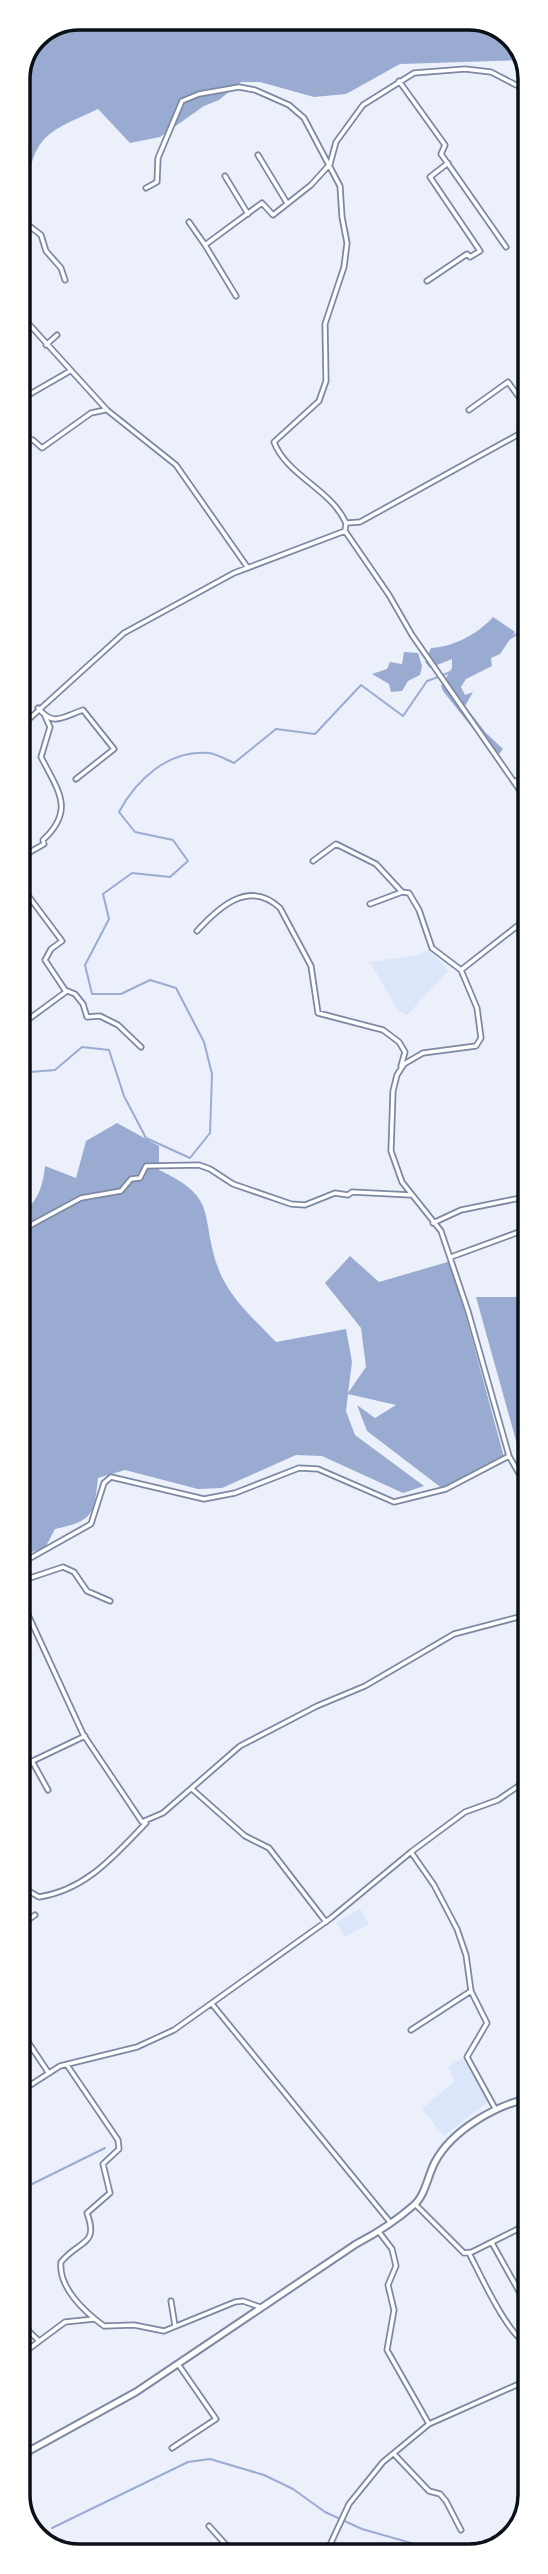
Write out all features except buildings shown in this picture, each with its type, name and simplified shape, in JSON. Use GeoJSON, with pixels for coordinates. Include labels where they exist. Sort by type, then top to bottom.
{"type":"FeatureCollection","features":[{"type":"Feature","properties":{"kind":"street"},"geometry":{"type":"LineString","coordinates":[[205,245],[262,203],[273,215],[311,185],[330,164],[336,142],[363,105],[414,73],[465,69],[491,72],[518,85]]}},
{"type":"Feature","properties":{"kind":"street"},"geometry":{"type":"LineString","coordinates":[[399,81],[445,145],[441,154],[506,247]]}},
{"type":"Feature","properties":{"kind":"street"},"geometry":{"type":"LineString","coordinates":[[146,188],[157,183],[158,158],[182,101],[199,94],[239,87],[255,90],[289,105],[299,114],[330,164],[340,186],[347,243],[344,267],[324,324],[326,381],[319,401],[274,442],[281,454],[333,503],[346,523],[345,531],[412,635],[518,788]]}},
{"type":"Feature","properties":{"kind":"street"},"geometry":{"type":"LineString","coordinates":[[258,155],[287,203]]}},
{"type":"Feature","properties":{"kind":"street"},"geometry":{"type":"LineString","coordinates":[[427,281],[467,254],[470,257],[480,251],[430,177],[448,163]]}},
{"type":"Feature","properties":{"kind":"street"},"geometry":{"type":"LineString","coordinates":[[225,176],[248,214]]}},
{"type":"Feature","properties":{"kind":"street"},"geometry":{"type":"LineString","coordinates":[[190,222],[236,296]]}},
{"type":"Feature","properties":{"kind":"street"},"geometry":{"type":"LineString","coordinates":[[30,229],[41,236],[46,251],[61,268],[65,280]]}},
{"type":"Feature","properties":{"kind":"street"},"geometry":{"type":"LineString","coordinates":[[30,326],[107,410],[176,465],[247,568]]}},
{"type":"Feature","properties":{"kind":"street"},"geometry":{"type":"LineString","coordinates":[[46,345],[57,335]]}},
{"type":"Feature","properties":{"kind":"street"},"geometry":{"type":"LineString","coordinates":[[30,394],[69,371]]}},
{"type":"Feature","properties":{"kind":"street"},"geometry":{"type":"LineString","coordinates":[[469,410],[508,382],[518,396]]}},
{"type":"Feature","properties":{"kind":"street"},"geometry":{"type":"LineString","coordinates":[[30,440],[42,448],[90,412],[107,410]]}},
{"type":"Feature","properties":{"kind":"street"},"geometry":{"type":"LineString","coordinates":[[346,523],[360,522],[518,435]]}},
{"type":"Feature","properties":{"kind":"street"},"geometry":{"type":"LineString","coordinates":[[30,716],[124,633],[247,568],[345,531]]}},
{"type":"Feature","properties":{"kind":"street"},"geometry":{"type":"LineString","coordinates":[[30,853],[41,848],[43,840],[61,821],[62,802],[41,757],[50,727],[38,708]]}},
{"type":"Feature","properties":{"kind":"street"},"geometry":{"type":"LineString","coordinates":[[45,716],[60,721],[83,710],[114,750],[76,779]]}},
{"type":"Feature","properties":{"kind":"street"},"geometry":{"type":"LineString","coordinates":[[514,782],[518,780]]}},
{"type":"Feature","properties":{"kind":"street"},"geometry":{"type":"LineString","coordinates":[[313,861],[336,844],[376,864],[402,892]]}},
{"type":"Feature","properties":{"kind":"street"},"geometry":{"type":"LineString","coordinates":[[370,904],[402,892],[410,893],[432,948],[461,970],[477,1008],[481,1038],[477,1046],[423,1053],[409,1059],[401,1069]]}},
{"type":"Feature","properties":{"kind":"street"},"geometry":{"type":"LineString","coordinates":[[197,931],[226,904],[240,896],[272,901],[280,908],[311,967],[318,1013],[391,1035],[404,1052],[393,1091],[391,1151],[402,1182],[441,1231],[490,1385],[509,1456],[518,1472]]}},
{"type":"Feature","properties":{"kind":"street"},"geometry":{"type":"LineString","coordinates":[[30,898],[62,941],[51,948],[45,960],[68,990],[83,1004],[87,1017],[100,1016],[118,1025],[141,1047]]}},
{"type":"Feature","properties":{"kind":"street"},"geometry":{"type":"LineString","coordinates":[[461,970],[518,925]]}},
{"type":"Feature","properties":{"kind":"street"},"geometry":{"type":"LineString","coordinates":[[30,1018],[68,990]]}},
{"type":"Feature","properties":{"kind":"street"},"geometry":{"type":"LineString","coordinates":[[30,1226],[81,1198],[121,1191],[131,1179],[141,1178],[146,1166],[199,1166],[210,1169],[233,1184],[291,1204],[305,1205],[335,1193],[411,1195]]}},
{"type":"Feature","properties":{"kind":"street"},"geometry":{"type":"LineString","coordinates":[[433,1223],[461,1210],[518,1198]]}},
{"type":"Feature","properties":{"kind":"street"},"geometry":{"type":"LineString","coordinates":[[450,1257],[518,1232]]}},
{"type":"Feature","properties":{"kind":"street"},"geometry":{"type":"LineString","coordinates":[[30,1558],[91,1524],[104,1483],[111,1477],[204,1499],[235,1493],[299,1468],[318,1469],[394,1502],[446,1489],[509,1456]]}},
{"type":"Feature","properties":{"kind":"street"},"geometry":{"type":"LineString","coordinates":[[30,1578],[63,1567],[74,1573],[87,1591],[110,1601]]}},
{"type":"Feature","properties":{"kind":"street"},"geometry":{"type":"LineString","coordinates":[[30,1892],[39,1898],[73,1888],[110,1862],[148,1822],[192,1789],[240,1746],[317,1706],[365,1686],[441,1640],[468,1628],[518,1617]]}},
{"type":"Feature","properties":{"kind":"street"},"geometry":{"type":"LineString","coordinates":[[30,1619],[85,1736],[138,1819],[148,1822]]}},
{"type":"Feature","properties":{"kind":"street"},"geometry":{"type":"LineString","coordinates":[[48,1790],[32,1761],[85,1736]]}},
{"type":"Feature","properties":{"kind":"street"},"geometry":{"type":"LineString","coordinates":[[30,2085],[48,2072],[67,2065],[159,2039],[326,1922],[411,1852],[468,1810],[498,1800],[518,1787]]}},
{"type":"Feature","properties":{"kind":"street"},"geometry":{"type":"LineString","coordinates":[[192,1789],[245,1836],[270,1848],[326,1922]]}},
{"type":"Feature","properties":{"kind":"street"},"geometry":{"type":"LineString","coordinates":[[411,1852],[434,1885],[461,1937],[471,1991],[487,2023],[467,2057],[496,2110]]}},
{"type":"Feature","properties":{"kind":"street"},"geometry":{"type":"LineString","coordinates":[[30,1919],[35,1915]]}},
{"type":"Feature","properties":{"kind":"street"},"geometry":{"type":"LineString","coordinates":[[411,2030],[471,1991]]}},
{"type":"Feature","properties":{"kind":"street"},"geometry":{"type":"LineString","coordinates":[[212,2004],[391,2223]]}},
{"type":"Feature","properties":{"kind":"street"},"geometry":{"type":"LineString","coordinates":[[30,2045],[48,2072]]}},
{"type":"Feature","properties":{"kind":"street"},"geometry":{"type":"LineString","coordinates":[[67,2065],[118,2140],[119,2149],[103,2164],[110,2193],[87,2213],[93,2232],[64,2258],[60,2266],[67,2287],[94,2319],[111,2327],[134,2325],[160,2331],[235,2302],[243,2301],[260,2307]]}},
{"type":"Feature","properties":{"kind":"street"},"geometry":{"type":"LineString","coordinates":[[30,2451],[84,2423],[379,2232],[416,2205],[433,2165],[451,2140],[496,2110],[518,2100]]}},
{"type":"Feature","properties":{"kind":"street"},"geometry":{"type":"LineString","coordinates":[[416,2205],[456,2248],[469,2253],[505,2320],[518,2338]]}},
{"type":"Feature","properties":{"kind":"street"},"geometry":{"type":"LineString","coordinates":[[469,2253],[518,2229]]}},
{"type":"Feature","properties":{"kind":"street"},"geometry":{"type":"LineString","coordinates":[[379,2232],[392,2249],[396,2266],[388,2285],[394,2310],[387,2350],[429,2424]]}},
{"type":"Feature","properties":{"kind":"street"},"geometry":{"type":"LineString","coordinates":[[491,2242],[518,2290]]}},
{"type":"Feature","properties":{"kind":"street"},"geometry":{"type":"LineString","coordinates":[[172,2301],[175,2327]]}},
{"type":"Feature","properties":{"kind":"street"},"geometry":{"type":"LineString","coordinates":[[30,2347],[65,2322],[94,2319]]}},
{"type":"Feature","properties":{"kind":"street"},"geometry":{"type":"LineString","coordinates":[[30,2332],[38,2340]]}},
{"type":"Feature","properties":{"kind":"street"},"geometry":{"type":"LineString","coordinates":[[172,2448],[216,2419],[178,2364]]}},
{"type":"Feature","properties":{"kind":"street"},"geometry":{"type":"LineString","coordinates":[[330,2544],[349,2504],[383,2462],[429,2424],[518,2384]]}},
{"type":"Feature","properties":{"kind":"street"},"geometry":{"type":"LineString","coordinates":[[394,2454],[429,2491],[440,2494],[461,2530]]}},
{"type":"Feature","properties":{"kind":"street"},"geometry":{"type":"LineString","coordinates":[[209,2526],[225,2544]]}},
{"type":"Feature","properties":{"kind":"shaded area"},"geometry":{"type":"Polygon","coordinates":[[[473,30],[494,36],[508,49],[515,60],[400,64],[346,94],[314,97],[260,82],[241,82],[219,100],[204,106],[160,137],[130,143],[98,109],[56,129],[47,136],[34,156],[30,171],[30,79],[33,60],[51,38],[69,31],[473,30]]]}},
{"type":"Feature","properties":{"kind":"shaded area"},"geometry":{"type":"Polygon","coordinates":[[[493,617],[515,632],[500,654],[491,658],[492,666],[466,679],[461,687],[465,695],[473,692],[465,706],[486,733],[503,749],[496,758],[443,691],[441,686],[452,668],[452,659],[430,668],[425,662],[431,648],[465,638],[493,617]]]}},
{"type":"Feature","properties":{"kind":"shaded area"},"geometry":{"type":"Polygon","coordinates":[[[404,652],[418,653],[422,666],[420,675],[408,681],[402,691],[391,692],[389,684],[372,674],[387,669],[390,662],[402,664],[404,652]]]}},
{"type":"Feature","properties":{"kind":"shaded area"},"geometry":{"type":"Polygon","coordinates":[[[430,949],[448,971],[407,1015],[398,1010],[370,962],[419,955],[430,949]]]}},
{"type":"Feature","properties":{"kind":"shaded area"},"geometry":{"type":"Polygon","coordinates":[[[117,1123],[159,1146],[159,1170],[191,1189],[204,1208],[212,1247],[222,1277],[242,1307],[276,1342],[346,1329],[352,1362],[348,1393],[366,1367],[361,1328],[325,1283],[350,1256],[379,1282],[451,1261],[504,1457],[443,1489],[367,1431],[357,1405],[375,1418],[396,1405],[348,1394],[346,1411],[355,1435],[424,1486],[403,1493],[322,1456],[296,1455],[222,1488],[198,1489],[125,1470],[98,1478],[93,1508],[89,1514],[77,1523],[55,1529],[45,1548],[30,1552],[30,1206],[43,1181],[45,1166],[76,1178],[86,1141],[117,1123]]]}},
{"type":"Feature","properties":{"kind":"shaded area"},"geometry":{"type":"Polygon","coordinates":[[[476,1297],[518,1297],[518,1448],[476,1297]]]}},
{"type":"Feature","properties":{"kind":"shaded area"},"geometry":{"type":"Polygon","coordinates":[[[360,1909],[369,1924],[345,1937],[336,1922],[360,1909]]]}},
{"type":"Feature","properties":{"kind":"shaded area"},"geometry":{"type":"Polygon","coordinates":[[[462,2058],[489,2101],[444,2136],[422,2109],[455,2081],[448,2067],[462,2058]]]}},
{"type":"Feature","properties":{"kind":"waterway"},"geometry":{"type":"LineString","coordinates":[[443,675],[465,666],[518,633]]}},
{"type":"Feature","properties":{"kind":"waterway"},"geometry":{"type":"LineString","coordinates":[[30,1072],[55,1070],[82,1047],[109,1050],[124,1096],[146,1138],[190,1158],[210,1133],[212,1074],[204,1042],[176,988],[150,980],[121,994],[92,994],[85,965],[109,919],[103,894],[132,873],[170,877],[188,861],[173,840],[135,832],[119,812],[144,778],[167,761],[194,753],[209,753],[234,763],[276,729],[315,734],[361,685],[403,716],[427,681],[438,677]]}},
{"type":"Feature","properties":{"kind":"waterway"},"geometry":{"type":"LineString","coordinates":[[30,2185],[105,2148]]}},
{"type":"Feature","properties":{"kind":"waterway"},"geometry":{"type":"LineString","coordinates":[[52,2528],[188,2462],[210,2459],[264,2475],[293,2489],[325,2512],[362,2529],[414,2544]]}},
{"type":"Feature","properties":{"kind":"waterway"},"geometry":{"type":"LineString","coordinates":[[478,2544],[488,2541]]}}]}
